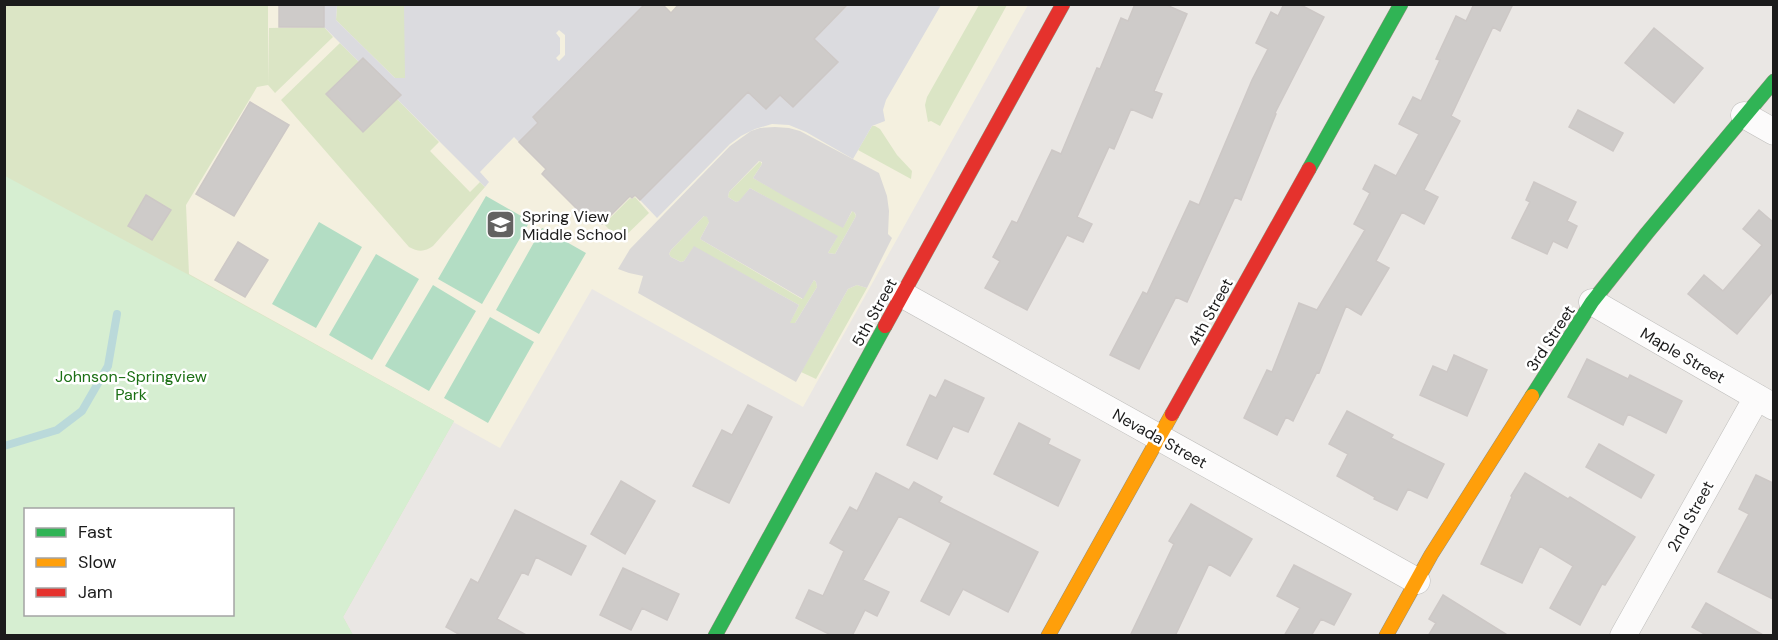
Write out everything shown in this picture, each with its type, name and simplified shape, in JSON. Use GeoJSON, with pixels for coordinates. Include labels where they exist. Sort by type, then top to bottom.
{"type":"FeatureCollection","features":[{"type":"Feature","properties":{"kind":"street","name":"5th Street"},"geometry":{"type":"LineString","coordinates":[[715,636],[1063,4]]}},
{"type":"Feature","properties":{"kind":"street","name":"4th Street"},"geometry":{"type":"LineString","coordinates":[[1048,636],[1401,4]]}},
{"type":"Feature","properties":{"kind":"street","name":"3rd Street"},"geometry":{"type":"LineString","coordinates":[[1386,636],[1431,555],[1592,302],[1773,81]]}},
{"type":"Feature","properties":{"kind":"street"},"geometry":{"type":"LineString","coordinates":[[1744,115],[1773,132]]}},
{"type":"Feature","properties":{"kind":"street","name":"Nevada Street"},"geometry":{"type":"LineString","coordinates":[[903,295],[1417,581]]}},
{"type":"Feature","properties":{"kind":"street","name":"Maple Street"},"geometry":{"type":"LineString","coordinates":[[1592,302],[1765,402]]}},
{"type":"Feature","properties":{"kind":"street","name":"2nd Street"},"geometry":{"type":"LineString","coordinates":[[1623,636],[1765,402]]}},
{"type":"Feature","properties":{"kind":"shaded area","name":"Spring View Middle School"},"geometry":{"type":"Polygon","coordinates":[[[4,5],[1028,5],[803,407],[592,289],[500,448],[189,275],[4,5]]]}},
{"type":"Feature","properties":{"kind":"shaded area"},"geometry":{"type":"Polygon","coordinates":[[[324,5],[645,5],[533,117],[538,123],[519,142],[514,137],[480,172],[489,182],[485,187],[397,99],[401,95],[363,58],[359,62],[324,27],[324,5]],[[337,6],[336,20],[395,78],[405,78],[404,6],[337,6]],[[559,30],[556,33],[560,38],[560,54],[556,58],[559,61],[565,55],[565,35],[559,30]]]}},
{"type":"Feature","properties":{"kind":"shaded area"},"geometry":{"type":"Polygon","coordinates":[[[848,5],[941,5],[886,100],[883,110],[885,121],[872,126],[853,159],[789,125],[772,124],[755,129],[730,144],[657,218],[640,200],[748,92],[766,109],[780,95],[793,107],[838,62],[814,39],[848,5]]]}},
{"type":"Feature","properties":{"kind":"shaded area"},"geometry":{"type":"Polygon","coordinates":[[[760,128],[789,128],[800,131],[879,173],[887,196],[888,234],[892,238],[867,288],[857,285],[848,289],[796,382],[638,293],[643,276],[618,269],[630,249],[730,146],[751,131],[760,128]],[[759,161],[729,192],[728,197],[736,202],[739,201],[750,188],[838,236],[828,253],[835,254],[856,216],[855,213],[852,211],[843,228],[753,178],[762,164],[759,161]],[[704,216],[671,250],[669,254],[671,257],[681,262],[684,261],[694,246],[799,305],[790,323],[795,323],[817,287],[816,282],[814,280],[803,299],[700,239],[709,222],[704,216]]]}},
{"type":"Feature","properties":{"kind":"green space","name":"Johnson-Springview Park"},"geometry":{"type":"Polygon","coordinates":[[[5,5],[268,5],[268,85],[257,87],[186,205],[189,274],[454,421],[343,617],[353,635],[5,635],[5,5]]]}},
{"type":"Feature","properties":{"kind":"green space"},"geometry":{"type":"Polygon","coordinates":[[[979,5],[1007,5],[940,126],[931,121],[928,122],[925,105],[927,97],[979,5]]]}},
{"type":"Feature","properties":{"kind":"green space"},"geometry":{"type":"Polygon","coordinates":[[[337,6],[405,6],[405,78],[395,78],[336,20],[337,6]]]}},
{"type":"Feature","properties":{"kind":"green space"},"geometry":{"type":"Polygon","coordinates":[[[324,27],[333,37],[275,93],[268,85],[269,28],[324,27]]]}},
{"type":"Feature","properties":{"kind":"green space"},"geometry":{"type":"Polygon","coordinates":[[[340,43],[359,62],[326,94],[363,132],[397,99],[439,142],[430,151],[470,192],[480,182],[485,187],[433,246],[427,249],[418,250],[409,247],[281,100],[340,43]]]}},
{"type":"Feature","properties":{"kind":"green space"},"geometry":{"type":"Polygon","coordinates":[[[872,126],[880,129],[897,155],[912,171],[911,179],[858,150],[872,126]]]}},
{"type":"Feature","properties":{"kind":"green space"},"geometry":{"type":"Polygon","coordinates":[[[760,161],[762,164],[753,178],[843,227],[853,210],[856,216],[835,254],[828,253],[837,237],[750,188],[740,201],[736,202],[728,197],[729,192],[760,161]]]}},
{"type":"Feature","properties":{"kind":"green space","name":"Johnson-Springview Park"},"geometry":{"type":"Polygon","coordinates":[[[5,176],[454,421],[343,617],[353,635],[5,635],[5,176]]]}},
{"type":"Feature","properties":{"kind":"green space"},"geometry":{"type":"Polygon","coordinates":[[[486,196],[530,221],[482,304],[438,279],[486,196]]]}},
{"type":"Feature","properties":{"kind":"green space"},"geometry":{"type":"Polygon","coordinates":[[[635,197],[649,213],[620,241],[604,224],[630,198],[635,197]]]}},
{"type":"Feature","properties":{"kind":"green space"},"geometry":{"type":"Polygon","coordinates":[[[705,215],[709,222],[700,239],[802,299],[814,280],[816,282],[817,287],[795,323],[789,324],[799,305],[694,247],[684,261],[681,262],[671,257],[669,254],[671,250],[705,215]]]}},
{"type":"Feature","properties":{"kind":"green space"},"geometry":{"type":"Polygon","coordinates":[[[319,222],[362,247],[316,328],[272,304],[319,222]]]}},
{"type":"Feature","properties":{"kind":"green space"},"geometry":{"type":"Polygon","coordinates":[[[542,228],[586,253],[539,334],[496,310],[542,228]]]}},
{"type":"Feature","properties":{"kind":"green space"},"geometry":{"type":"Polygon","coordinates":[[[376,254],[419,279],[372,360],[329,335],[376,254]]]}},
{"type":"Feature","properties":{"kind":"green space"},"geometry":{"type":"Polygon","coordinates":[[[433,285],[476,311],[429,391],[385,366],[433,285]]]}},
{"type":"Feature","properties":{"kind":"green space"},"geometry":{"type":"Polygon","coordinates":[[[857,285],[867,288],[816,379],[801,372],[848,289],[857,285]]]}},
{"type":"Feature","properties":{"kind":"green space"},"geometry":{"type":"Polygon","coordinates":[[[490,317],[534,342],[488,423],[444,398],[490,317]]]}},
{"type":"Feature","properties":{"kind":"building"},"geometry":{"type":"Polygon","coordinates":[[[279,4],[324,4],[324,27],[279,27],[279,4]]]}},
{"type":"Feature","properties":{"kind":"building"},"geometry":{"type":"Polygon","coordinates":[[[645,4],[662,4],[671,13],[679,4],[848,4],[814,39],[838,62],[793,107],[780,95],[766,109],[748,92],[640,200],[635,195],[632,198],[630,196],[602,224],[593,215],[588,220],[542,174],[546,169],[519,142],[538,123],[533,117],[645,4]]]}},
{"type":"Feature","properties":{"kind":"building"},"geometry":{"type":"Polygon","coordinates":[[[1135,4],[1164,4],[1187,14],[1154,91],[1162,94],[1152,118],[1131,109],[1114,149],[1109,147],[1077,217],[1092,224],[1083,242],[1067,235],[1027,310],[985,288],[1000,261],[993,257],[1012,221],[1017,223],[1052,150],[1061,154],[1121,18],[1128,21],[1135,4]]]}},
{"type":"Feature","properties":{"kind":"building"},"geometry":{"type":"Polygon","coordinates":[[[1284,4],[1299,4],[1324,17],[1275,113],[1241,200],[1235,197],[1187,302],[1176,297],[1139,369],[1110,355],[1143,292],[1147,294],[1190,201],[1199,205],[1252,80],[1268,49],[1256,43],[1271,12],[1278,16],[1284,4]]]}},
{"type":"Feature","properties":{"kind":"building"},"geometry":{"type":"Polygon","coordinates":[[[1474,4],[1513,4],[1500,31],[1493,27],[1451,116],[1460,121],[1424,190],[1438,197],[1424,224],[1402,212],[1376,261],[1389,268],[1361,315],[1346,306],[1319,373],[1317,372],[1293,421],[1286,417],[1277,435],[1244,418],[1267,370],[1272,372],[1299,303],[1317,310],[1365,230],[1354,224],[1370,193],[1363,189],[1375,165],[1396,176],[1419,134],[1399,124],[1413,97],[1421,101],[1440,60],[1436,59],[1456,16],[1466,21],[1474,4]]]}},
{"type":"Feature","properties":{"kind":"building"},"geometry":{"type":"Polygon","coordinates":[[[1654,28],[1703,68],[1674,103],[1625,63],[1654,28]]]}},
{"type":"Feature","properties":{"kind":"building"},"geometry":{"type":"Polygon","coordinates":[[[363,58],[401,95],[363,132],[326,94],[363,58]]]}},
{"type":"Feature","properties":{"kind":"building"},"geometry":{"type":"Polygon","coordinates":[[[250,102],[289,125],[234,216],[196,194],[250,102]]]}},
{"type":"Feature","properties":{"kind":"building"},"geometry":{"type":"Polygon","coordinates":[[[1578,110],[1623,133],[1613,151],[1569,127],[1578,110]]]}},
{"type":"Feature","properties":{"kind":"building"},"geometry":{"type":"Polygon","coordinates":[[[1534,182],[1576,202],[1567,221],[1577,226],[1567,248],[1553,241],[1547,254],[1512,238],[1530,202],[1526,200],[1534,182]]]}},
{"type":"Feature","properties":{"kind":"building"},"geometry":{"type":"Polygon","coordinates":[[[146,195],[171,210],[152,240],[128,226],[146,195]]]}},
{"type":"Feature","properties":{"kind":"building"},"geometry":{"type":"Polygon","coordinates":[[[1759,210],[1773,222],[1773,291],[1737,334],[1688,294],[1704,275],[1723,291],[1762,245],[1743,229],[1759,210]]]}},
{"type":"Feature","properties":{"kind":"building"},"geometry":{"type":"Polygon","coordinates":[[[238,242],[268,260],[245,297],[215,280],[238,242]]]}},
{"type":"Feature","properties":{"kind":"building"},"geometry":{"type":"Polygon","coordinates":[[[1454,355],[1487,370],[1467,416],[1420,395],[1433,366],[1447,372],[1454,355]]]}},
{"type":"Feature","properties":{"kind":"building"},"geometry":{"type":"Polygon","coordinates":[[[1587,359],[1628,379],[1630,375],[1682,401],[1666,433],[1628,414],[1623,425],[1568,397],[1587,359]]]}},
{"type":"Feature","properties":{"kind":"building"},"geometry":{"type":"Polygon","coordinates":[[[945,380],[984,398],[968,432],[953,426],[937,459],[907,445],[930,395],[936,398],[945,380]]]}},
{"type":"Feature","properties":{"kind":"building"},"geometry":{"type":"Polygon","coordinates":[[[748,405],[772,417],[729,503],[693,486],[722,430],[732,435],[748,405]]]}},
{"type":"Feature","properties":{"kind":"building"},"geometry":{"type":"Polygon","coordinates":[[[1347,411],[1393,435],[1391,438],[1444,464],[1427,498],[1408,489],[1397,510],[1337,476],[1348,454],[1329,444],[1347,411]]]}},
{"type":"Feature","properties":{"kind":"building"},"geometry":{"type":"Polygon","coordinates":[[[1019,423],[1050,439],[1048,444],[1080,460],[1058,506],[994,474],[1019,423]]]}},
{"type":"Feature","properties":{"kind":"building"},"geometry":{"type":"Polygon","coordinates":[[[1599,444],[1654,475],[1641,498],[1586,467],[1599,444]]]}},
{"type":"Feature","properties":{"kind":"building"},"geometry":{"type":"Polygon","coordinates":[[[876,473],[909,490],[914,482],[942,497],[939,502],[1038,552],[1008,612],[963,589],[949,615],[921,601],[951,543],[899,516],[863,580],[889,592],[877,616],[865,610],[852,636],[833,636],[796,618],[809,590],[823,596],[844,551],[830,543],[850,507],[857,511],[876,473]]]}},
{"type":"Feature","properties":{"kind":"building"},"geometry":{"type":"Polygon","coordinates":[[[1525,473],[1568,499],[1570,497],[1635,537],[1605,585],[1602,584],[1580,625],[1550,608],[1573,566],[1540,546],[1522,583],[1481,564],[1511,496],[1525,473]]]}},
{"type":"Feature","properties":{"kind":"building"},"geometry":{"type":"Polygon","coordinates":[[[1756,475],[1773,483],[1773,599],[1718,572],[1749,514],[1739,509],[1756,475]]]}},
{"type":"Feature","properties":{"kind":"building"},"geometry":{"type":"Polygon","coordinates":[[[621,481],[655,501],[625,554],[591,534],[621,481]]]}},
{"type":"Feature","properties":{"kind":"building"},"geometry":{"type":"Polygon","coordinates":[[[1191,504],[1252,539],[1230,576],[1209,564],[1175,636],[1130,636],[1174,544],[1169,541],[1191,504]]]}},
{"type":"Feature","properties":{"kind":"building"},"geometry":{"type":"Polygon","coordinates":[[[515,510],[586,546],[571,575],[536,557],[528,575],[522,572],[497,619],[528,636],[462,636],[446,627],[471,579],[478,583],[515,510]]]}},
{"type":"Feature","properties":{"kind":"building"},"geometry":{"type":"Polygon","coordinates":[[[1294,565],[1351,594],[1334,625],[1321,619],[1311,636],[1284,636],[1300,608],[1277,596],[1294,565]]]}},
{"type":"Feature","properties":{"kind":"building"},"geometry":{"type":"Polygon","coordinates":[[[623,568],[679,594],[667,620],[642,608],[631,630],[600,615],[623,568]]]}},
{"type":"Feature","properties":{"kind":"building"},"geometry":{"type":"Polygon","coordinates":[[[1443,595],[1509,636],[1428,636],[1436,623],[1429,619],[1443,595]]]}},
{"type":"Feature","properties":{"kind":"building"},"geometry":{"type":"Polygon","coordinates":[[[1706,603],[1765,636],[1708,636],[1692,627],[1706,603]]]}},
{"type":"Feature","properties":{"kind":"waterway"},"geometry":{"type":"LineString","coordinates":[[4,446],[57,430],[82,411],[108,366],[117,314]]}},
{"type":"Feature","properties":{"kind":"traffic: fast"},"geometry":{"type":"LineString","coordinates":[[1309,169],[1401,4]]}},
{"type":"Feature","properties":{"kind":"traffic: fast"},"geometry":{"type":"LineString","coordinates":[[1532,396],[1592,302],[1774,81]]}},
{"type":"Feature","properties":{"kind":"traffic: fast"},"geometry":{"type":"LineString","coordinates":[[715,636],[885,326]]}},
{"type":"Feature","properties":{"kind":"traffic: slow"},"geometry":{"type":"LineString","coordinates":[[1386,636],[1431,555],[1532,396]]}},
{"type":"Feature","properties":{"kind":"traffic: slow"},"geometry":{"type":"LineString","coordinates":[[1048,636],[1172,414]]}},
{"type":"Feature","properties":{"kind":"traffic: jam"},"geometry":{"type":"LineString","coordinates":[[885,326],[1063,4]]}},
{"type":"Feature","properties":{"kind":"traffic: jam"},"geometry":{"type":"LineString","coordinates":[[1172,414],[1309,169]]}},
{"type":"Feature","properties":{"kind":"place","name":"Spring View Middle School"},"geometry":{"type":"Point","coordinates":[501,225]}}]}
